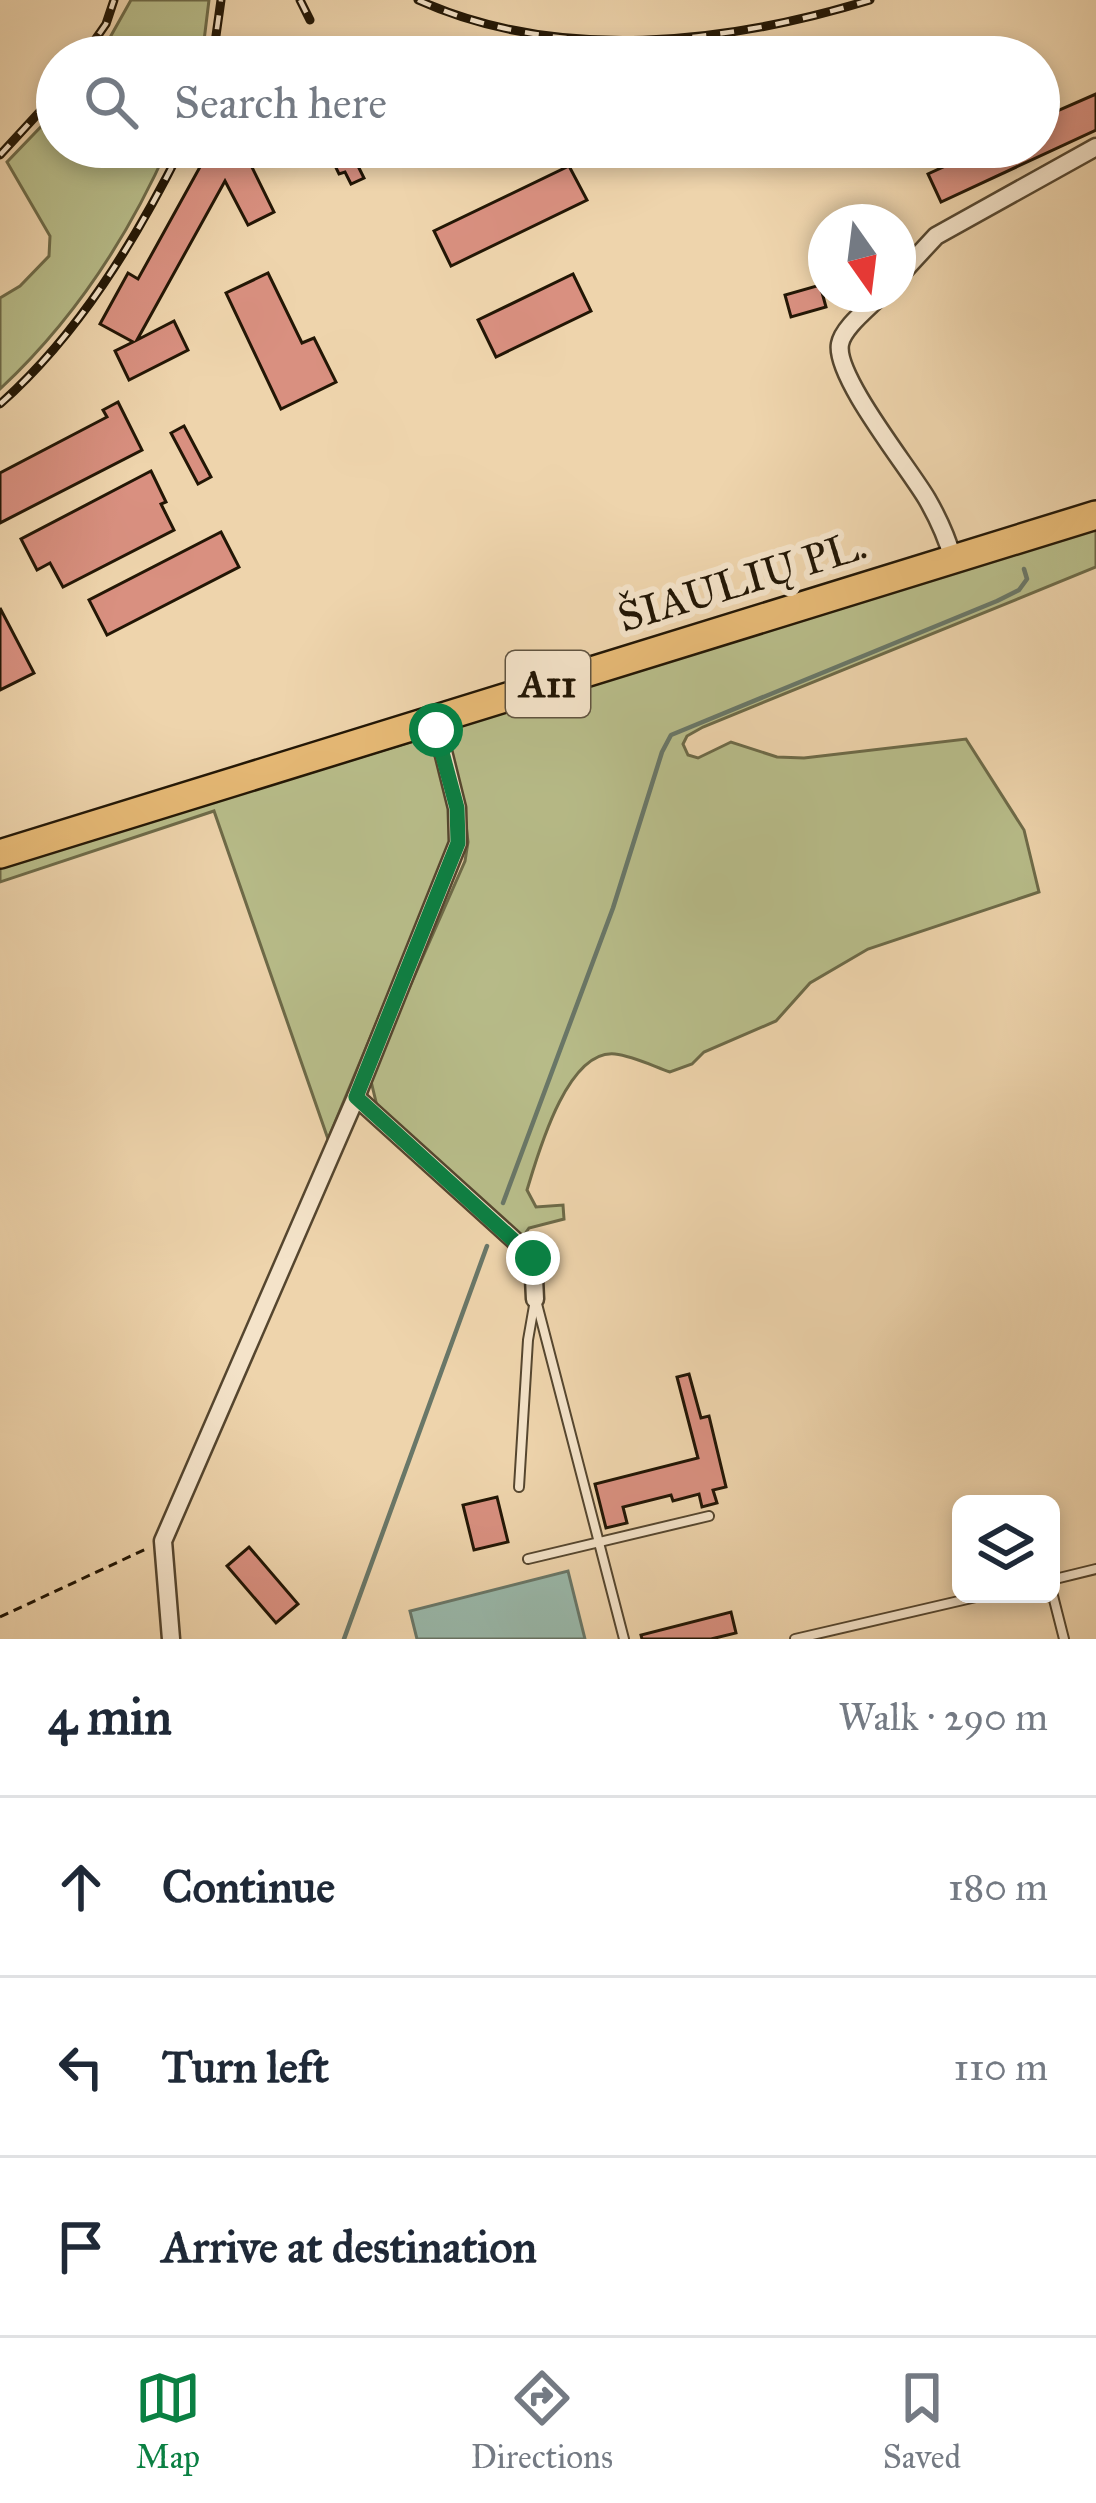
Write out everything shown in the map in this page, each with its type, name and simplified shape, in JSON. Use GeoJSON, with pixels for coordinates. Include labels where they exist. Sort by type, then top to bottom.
{"type":"FeatureCollection","features":[{"type":"Feature","properties":{"kind":"highway","name":"ŠIAULIŲ PL."},"geometry":{"type":"LineString","coordinates":[[0,854],[1096,515]]}},
{"type":"Feature","properties":{"kind":"street"},"geometry":{"type":"LineString","coordinates":[[1060,167],[1096,147]]}},
{"type":"Feature","properties":{"kind":"street"},"geometry":{"type":"LineString","coordinates":[[916,258],[936,236],[1058,168]]}},
{"type":"Feature","properties":{"kind":"street"},"geometry":{"type":"LineString","coordinates":[[865,312],[840,343],[841,358],[859,398],[928,501],[953,559]]}},
{"type":"Feature","properties":{"kind":"street"},"geometry":{"type":"LineString","coordinates":[[171,1639],[164,1540],[356,1097],[458,843],[457,808],[435,719]]}},
{"type":"Feature","properties":{"kind":"street"},"geometry":{"type":"LineString","coordinates":[[356,1097],[533,1258],[535,1299]]}},
{"type":"Feature","properties":{"kind":"lane"},"geometry":{"type":"LineString","coordinates":[[519,1487],[535,1299]]}},
{"type":"Feature","properties":{"kind":"lane"},"geometry":{"type":"LineString","coordinates":[[535,1299],[624,1639]]}},
{"type":"Feature","properties":{"kind":"lane"},"geometry":{"type":"LineString","coordinates":[[528,1559],[709,1516]]}},
{"type":"Feature","properties":{"kind":"lane"},"geometry":{"type":"LineString","coordinates":[[1060,1581],[1096,1569]]}},
{"type":"Feature","properties":{"kind":"lane"},"geometry":{"type":"LineString","coordinates":[[795,1639],[952,1602]]}},
{"type":"Feature","properties":{"kind":"lane"},"geometry":{"type":"LineString","coordinates":[[1055,1603],[1064,1639]]}},
{"type":"Feature","properties":{"kind":"path"},"geometry":{"type":"LineString","coordinates":[[0,1618],[164,1540]]}},
{"type":"Feature","properties":{"kind":"green space"},"geometry":{"type":"Polygon","coordinates":[[[131,0],[209,0],[205,36],[111,36],[131,0]]]}},
{"type":"Feature","properties":{"kind":"green space"},"geometry":{"type":"Polygon","coordinates":[[[36,132],[36,168],[158,168],[96,277],[51,336],[0,389],[0,298],[20,286],[49,256],[50,236],[7,162],[36,132]]]}},
{"type":"Feature","properties":{"kind":"green space"},"geometry":{"type":"Polygon","coordinates":[[[1096,530],[1096,567],[703,727],[683,744],[688,755],[698,758],[731,742],[777,757],[804,758],[966,739],[1024,830],[1039,892],[868,949],[810,983],[776,1021],[704,1052],[692,1064],[670,1072],[622,1055],[598,1057],[569,1085],[557,1107],[527,1190],[536,1207],[563,1205],[564,1219],[529,1228],[522,1238],[377,1106],[370,1077],[465,861],[464,807],[448,745],[453,729],[1096,530]]]}},
{"type":"Feature","properties":{"kind":"green space"},"geometry":{"type":"Polygon","coordinates":[[[417,740],[428,747],[442,771],[450,846],[328,1139],[214,811],[0,882],[0,866],[417,740]]]}},
{"type":"Feature","properties":{"kind":"shaded area"},"geometry":{"type":"Polygon","coordinates":[[[568,1571],[585,1639],[417,1639],[410,1611],[568,1571]]]}},
{"type":"Feature","properties":{"kind":"building"},"geometry":{"type":"Polygon","coordinates":[[[1096,94],[1096,130],[1060,147],[1060,110],[1096,94]]]}},
{"type":"Feature","properties":{"kind":"building"},"geometry":{"type":"Polygon","coordinates":[[[199,168],[252,168],[274,212],[248,225],[225,181],[137,340],[174,321],[188,350],[129,380],[115,351],[133,342],[100,324],[128,273],[138,279],[199,168]]]}},
{"type":"Feature","properties":{"kind":"building"},"geometry":{"type":"Polygon","coordinates":[[[336,168],[359,168],[364,178],[351,184],[345,172],[339,174],[336,168]]]}},
{"type":"Feature","properties":{"kind":"building"},"geometry":{"type":"Polygon","coordinates":[[[565,168],[570,168],[587,200],[451,266],[434,231],[565,168]]]}},
{"type":"Feature","properties":{"kind":"building"},"geometry":{"type":"Polygon","coordinates":[[[941,168],[1014,168],[941,202],[928,174],[941,168]]]}},
{"type":"Feature","properties":{"kind":"building"},"geometry":{"type":"Polygon","coordinates":[[[268,273],[302,343],[314,338],[336,382],[281,409],[226,293],[268,273]]]}},
{"type":"Feature","properties":{"kind":"building"},"geometry":{"type":"Polygon","coordinates":[[[573,274],[591,311],[496,357],[478,320],[573,274]]]}},
{"type":"Feature","properties":{"kind":"building"},"geometry":{"type":"Polygon","coordinates":[[[808,288],[808,312],[791,317],[785,295],[808,288]]]}},
{"type":"Feature","properties":{"kind":"building"},"geometry":{"type":"Polygon","coordinates":[[[118,402],[142,450],[0,523],[0,473],[107,417],[103,410],[118,402]]]}},
{"type":"Feature","properties":{"kind":"building"},"geometry":{"type":"Polygon","coordinates":[[[184,426],[211,477],[198,484],[171,433],[184,426]]]}},
{"type":"Feature","properties":{"kind":"building"},"geometry":{"type":"Polygon","coordinates":[[[151,471],[174,530],[63,587],[50,563],[37,570],[21,539],[151,471]]]}},
{"type":"Feature","properties":{"kind":"building"},"geometry":{"type":"Polygon","coordinates":[[[221,532],[239,567],[107,635],[89,600],[221,532]]]}},
{"type":"Feature","properties":{"kind":"building"},"geometry":{"type":"Polygon","coordinates":[[[0,608],[34,673],[0,690],[0,608]]]}},
{"type":"Feature","properties":{"kind":"building"},"geometry":{"type":"Polygon","coordinates":[[[689,1374],[701,1418],[709,1416],[726,1487],[713,1490],[717,1503],[702,1507],[699,1494],[673,1501],[671,1495],[623,1507],[627,1523],[606,1528],[595,1484],[698,1458],[677,1377],[689,1374]]]}},
{"type":"Feature","properties":{"kind":"building"},"geometry":{"type":"Polygon","coordinates":[[[497,1497],[508,1542],[474,1550],[463,1505],[497,1497]]]}},
{"type":"Feature","properties":{"kind":"building"},"geometry":{"type":"Polygon","coordinates":[[[249,1547],[298,1604],[276,1623],[227,1566],[249,1547]]]}},
{"type":"Feature","properties":{"kind":"building"},"geometry":{"type":"Polygon","coordinates":[[[731,1612],[736,1633],[711,1639],[642,1639],[641,1635],[731,1612]]]}},
{"type":"Feature","properties":{"kind":"waterway"},"geometry":{"type":"LineString","coordinates":[[503,1203],[613,908],[671,735],[997,601],[1019,590],[1027,579],[1024,569]]}},
{"type":"Feature","properties":{"kind":"waterway"},"geometry":{"type":"LineString","coordinates":[[344,1639],[487,1246]]}},
{"type":"Feature","properties":{"kind":"railway"},"geometry":{"type":"LineString","coordinates":[[98,36],[114,0]]}},
{"type":"Feature","properties":{"kind":"railway"},"geometry":{"type":"LineString","coordinates":[[216,36],[221,0]]}},
{"type":"Feature","properties":{"kind":"railway"},"geometry":{"type":"LineString","coordinates":[[300,0],[310,20]]}},
{"type":"Feature","properties":{"kind":"railway"},"geometry":{"type":"LineString","coordinates":[[418,0],[472,20],[556,36]]}},
{"type":"Feature","properties":{"kind":"railway"},"geometry":{"type":"LineString","coordinates":[[701,36],[870,0]]}},
{"type":"Feature","properties":{"kind":"railway"},"geometry":{"type":"LineString","coordinates":[[0,155],[36,116]]}},
{"type":"Feature","properties":{"kind":"railway"},"geometry":{"type":"LineString","coordinates":[[0,404],[80,317],[171,168]]}},
{"type":"Feature","properties":{"kind":"route"},"geometry":{"type":"LineString","coordinates":[[436,730],[457,808],[458,843],[356,1097],[533,1258]]}}]}
